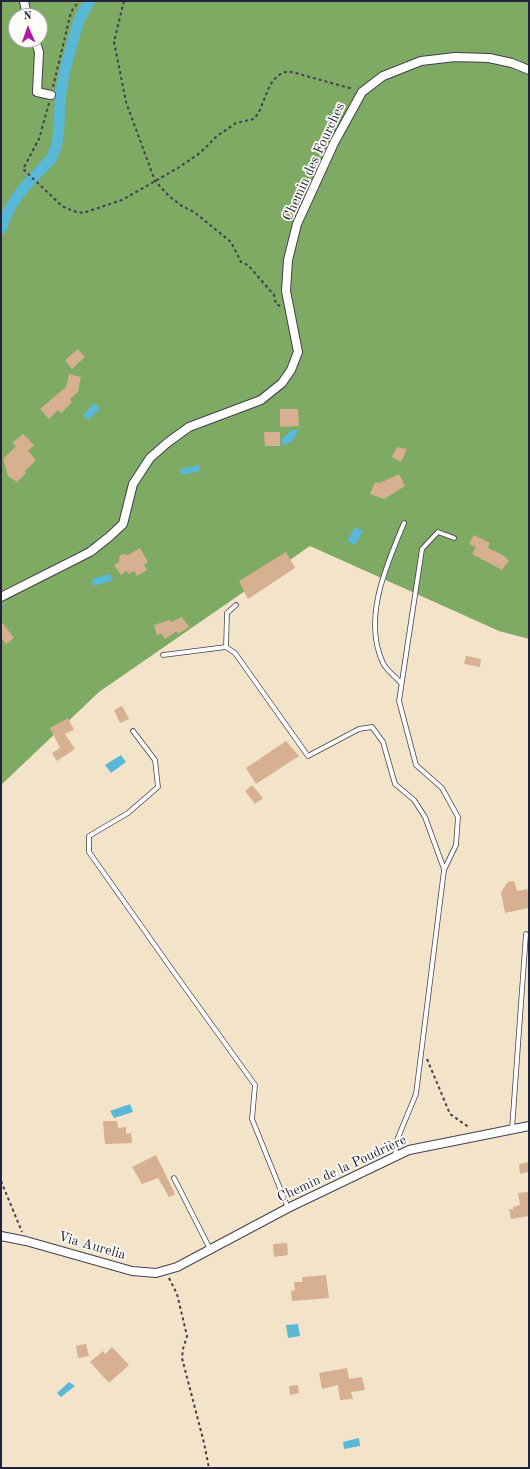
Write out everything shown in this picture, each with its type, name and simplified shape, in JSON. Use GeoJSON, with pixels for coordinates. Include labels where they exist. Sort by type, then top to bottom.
{"type":"FeatureCollection","features":[{"type":"Feature","properties":{"kind":"street"},"geometry":{"type":"LineString","coordinates":[[38,48],[39,52],[37,92],[52,95]]}},
{"type":"Feature","properties":{"kind":"street","name":"Chemin des Fourches"},"geometry":{"type":"LineString","coordinates":[[1,597],[90,552],[109,537],[122,524],[133,484],[150,458],[167,443],[188,427],[262,400],[282,383],[292,370],[298,352],[286,291],[288,260],[297,224],[334,143],[362,92],[383,76],[421,61],[455,57],[490,58],[512,63],[529,70]]}},
{"type":"Feature","properties":{"kind":"street","name":"Chemin de la Poudrière"},"geometry":{"type":"LineString","coordinates":[[177,1267],[288,1208],[409,1150],[529,1126]]}},
{"type":"Feature","properties":{"kind":"street","name":"Via Aurelia"},"geometry":{"type":"LineString","coordinates":[[1,1236],[26,1241],[132,1271],[156,1273],[177,1267]]}},
{"type":"Feature","properties":{"kind":"lane"},"geometry":{"type":"LineString","coordinates":[[401,683],[383,664],[376,638],[376,603],[386,566],[404,523]]}},
{"type":"Feature","properties":{"kind":"lane"},"geometry":{"type":"LineString","coordinates":[[395,1156],[397,1140],[416,1094],[444,870],[456,845],[458,817],[442,788],[416,765],[399,701],[422,549],[438,532],[454,538]]}},
{"type":"Feature","properties":{"kind":"lane"},"geometry":{"type":"LineString","coordinates":[[226,646],[227,613],[236,605]]}},
{"type":"Feature","properties":{"kind":"lane"},"geometry":{"type":"LineString","coordinates":[[226,646],[235,654],[308,756],[359,729],[372,727],[383,742],[395,784],[414,800],[425,817],[444,870]]}},
{"type":"Feature","properties":{"kind":"lane"},"geometry":{"type":"LineString","coordinates":[[163,656],[226,646]]}},
{"type":"Feature","properties":{"kind":"lane"},"geometry":{"type":"LineString","coordinates":[[133,731],[155,760],[158,788],[128,813],[89,836],[89,852],[255,1085],[252,1119],[288,1208]]}},
{"type":"Feature","properties":{"kind":"lane"},"geometry":{"type":"LineString","coordinates":[[512,1130],[526,934]]}},
{"type":"Feature","properties":{"kind":"lane"},"geometry":{"type":"LineString","coordinates":[[174,1178],[211,1250]]}},
{"type":"Feature","properties":{"kind":"path"},"geometry":{"type":"LineString","coordinates":[[79,1],[71,12],[52,95],[39,139],[23,170],[62,206],[83,213],[122,200],[178,168],[200,153],[217,136],[236,123],[254,118],[259,112],[270,85],[277,76],[285,72],[292,72],[362,92]]}},
{"type":"Feature","properties":{"kind":"path"},"geometry":{"type":"LineString","coordinates":[[124,1],[114,42],[126,102],[155,181],[170,197],[182,206],[194,212],[231,242],[241,262],[248,265],[274,295],[276,304],[289,309]]}},
{"type":"Feature","properties":{"kind":"path"},"geometry":{"type":"LineString","coordinates":[[422,1047],[450,1114],[482,1136]]}},
{"type":"Feature","properties":{"kind":"path"},"geometry":{"type":"LineString","coordinates":[[1,1181],[26,1241]]}},
{"type":"Feature","properties":{"kind":"path"},"geometry":{"type":"LineString","coordinates":[[164,1270],[177,1294],[187,1336],[182,1358],[204,1442],[209,1468]]}},
{"type":"Feature","properties":{"kind":"green space"},"geometry":{"type":"Polygon","coordinates":[[[1,1],[529,1],[529,639],[499,631],[310,546],[99,692],[1,785],[1,1]]]}},
{"type":"Feature","properties":{"kind":"water"},"geometry":{"type":"Polygon","coordinates":[[[94,403],[100,409],[88,420],[83,415],[94,403]]]}},
{"type":"Feature","properties":{"kind":"water"},"geometry":{"type":"Polygon","coordinates":[[[290,430],[298,430],[296,436],[293,440],[282,445],[282,438],[287,435],[290,430]]]}},
{"type":"Feature","properties":{"kind":"water"},"geometry":{"type":"Polygon","coordinates":[[[199,465],[200,471],[181,475],[180,469],[199,465]]]}},
{"type":"Feature","properties":{"kind":"water"},"geometry":{"type":"Polygon","coordinates":[[[355,527],[363,531],[355,545],[347,541],[355,527]]]}},
{"type":"Feature","properties":{"kind":"water"},"geometry":{"type":"Polygon","coordinates":[[[110,574],[113,577],[112,581],[94,586],[92,579],[110,574]]]}},
{"type":"Feature","properties":{"kind":"water"},"geometry":{"type":"Polygon","coordinates":[[[121,755],[126,762],[111,773],[105,765],[121,755]]]}},
{"type":"Feature","properties":{"kind":"water"},"geometry":{"type":"Polygon","coordinates":[[[130,1104],[133,1112],[114,1118],[110,1111],[130,1104]]]}},
{"type":"Feature","properties":{"kind":"water"},"geometry":{"type":"Polygon","coordinates":[[[298,1324],[300,1336],[288,1338],[286,1325],[298,1324]]]}},
{"type":"Feature","properties":{"kind":"water"},"geometry":{"type":"Polygon","coordinates":[[[69,1382],[75,1386],[61,1397],[57,1393],[69,1382]]]}},
{"type":"Feature","properties":{"kind":"water"},"geometry":{"type":"Polygon","coordinates":[[[359,1438],[360,1446],[344,1449],[343,1442],[359,1438]]]}},
{"type":"Feature","properties":{"kind":"building"},"geometry":{"type":"Polygon","coordinates":[[[78,349],[85,357],[72,369],[65,360],[78,349]]]}},
{"type":"Feature","properties":{"kind":"building"},"geometry":{"type":"Polygon","coordinates":[[[69,374],[81,377],[78,392],[70,399],[72,402],[61,413],[58,410],[49,419],[40,409],[66,387],[69,374]]]}},
{"type":"Feature","properties":{"kind":"building"},"geometry":{"type":"Polygon","coordinates":[[[280,409],[298,409],[299,426],[280,427],[280,409]]]}},
{"type":"Feature","properties":{"kind":"building"},"geometry":{"type":"Polygon","coordinates":[[[264,432],[280,432],[280,446],[265,446],[264,432]]]}},
{"type":"Feature","properties":{"kind":"building"},"geometry":{"type":"Polygon","coordinates":[[[23,434],[34,445],[28,451],[36,460],[17,482],[8,476],[3,459],[16,446],[12,443],[23,434]]]}},
{"type":"Feature","properties":{"kind":"building"},"geometry":{"type":"Polygon","coordinates":[[[397,447],[407,449],[401,462],[392,457],[397,447]]]}},
{"type":"Feature","properties":{"kind":"building"},"geometry":{"type":"Polygon","coordinates":[[[399,474],[405,486],[384,499],[370,494],[375,482],[380,483],[399,474]]]}},
{"type":"Feature","properties":{"kind":"building"},"geometry":{"type":"Polygon","coordinates":[[[474,535],[490,543],[488,548],[503,555],[509,561],[502,570],[472,554],[476,547],[469,544],[474,535]]]}},
{"type":"Feature","properties":{"kind":"building"},"geometry":{"type":"Polygon","coordinates":[[[140,548],[148,562],[144,565],[147,570],[137,576],[134,571],[129,574],[126,571],[121,575],[114,565],[119,562],[120,555],[128,555],[140,548]]]}},
{"type":"Feature","properties":{"kind":"building"},"geometry":{"type":"Polygon","coordinates":[[[286,552],[295,568],[248,599],[239,581],[286,552]]]}},
{"type":"Feature","properties":{"kind":"building"},"geometry":{"type":"Polygon","coordinates":[[[182,617],[189,627],[178,634],[177,631],[165,639],[162,634],[157,635],[154,625],[170,620],[171,622],[182,617]]]}},
{"type":"Feature","properties":{"kind":"building"},"geometry":{"type":"Polygon","coordinates":[[[1,621],[14,638],[6,644],[1,637],[1,621]]]}},
{"type":"Feature","properties":{"kind":"building"},"geometry":{"type":"Polygon","coordinates":[[[466,656],[481,659],[480,667],[464,664],[466,656]]]}},
{"type":"Feature","properties":{"kind":"building"},"geometry":{"type":"Polygon","coordinates":[[[122,706],[129,719],[120,723],[114,710],[122,706]]]}},
{"type":"Feature","properties":{"kind":"building"},"geometry":{"type":"Polygon","coordinates":[[[68,718],[74,730],[65,734],[75,749],[57,761],[52,753],[60,748],[50,728],[68,718]]]}},
{"type":"Feature","properties":{"kind":"building"},"geometry":{"type":"Polygon","coordinates":[[[286,741],[299,756],[256,784],[246,768],[286,741]]]}},
{"type":"Feature","properties":{"kind":"building"},"geometry":{"type":"Polygon","coordinates":[[[252,785],[263,798],[255,804],[245,791],[252,785]]]}},
{"type":"Feature","properties":{"kind":"building"},"geometry":{"type":"Polygon","coordinates":[[[514,881],[517,891],[527,889],[529,895],[529,908],[505,913],[501,892],[508,882],[514,881]]]}},
{"type":"Feature","properties":{"kind":"building"},"geometry":{"type":"Polygon","coordinates":[[[103,1121],[117,1121],[118,1128],[126,1127],[126,1134],[131,1133],[132,1143],[105,1144],[103,1121]]]}},
{"type":"Feature","properties":{"kind":"building"},"geometry":{"type":"Polygon","coordinates":[[[156,1155],[175,1194],[169,1197],[158,1178],[142,1184],[132,1167],[156,1155]]]}},
{"type":"Feature","properties":{"kind":"building"},"geometry":{"type":"Polygon","coordinates":[[[529,1162],[529,1172],[520,1174],[519,1164],[529,1162]]]}},
{"type":"Feature","properties":{"kind":"building"},"geometry":{"type":"Polygon","coordinates":[[[529,1192],[529,1216],[511,1219],[509,1209],[513,1209],[513,1207],[520,1205],[518,1193],[529,1192]]]}},
{"type":"Feature","properties":{"kind":"building"},"geometry":{"type":"Polygon","coordinates":[[[287,1243],[288,1255],[274,1257],[273,1244],[287,1243]]]}},
{"type":"Feature","properties":{"kind":"building"},"geometry":{"type":"Polygon","coordinates":[[[326,1275],[329,1298],[292,1301],[291,1291],[295,1290],[294,1282],[302,1282],[302,1277],[326,1275]]]}},
{"type":"Feature","properties":{"kind":"building"},"geometry":{"type":"Polygon","coordinates":[[[86,1344],[89,1356],[78,1358],[76,1346],[86,1344]]]}},
{"type":"Feature","properties":{"kind":"building"},"geometry":{"type":"Polygon","coordinates":[[[112,1347],[129,1365],[109,1383],[90,1362],[103,1351],[105,1354],[112,1347]]]}},
{"type":"Feature","properties":{"kind":"building"},"geometry":{"type":"Polygon","coordinates":[[[347,1368],[349,1379],[362,1377],[365,1390],[351,1392],[353,1399],[340,1400],[338,1385],[322,1389],[319,1373],[347,1368]]]}},
{"type":"Feature","properties":{"kind":"building"},"geometry":{"type":"Polygon","coordinates":[[[298,1385],[299,1393],[290,1395],[289,1386],[298,1385]]]}},
{"type":"Feature","properties":{"kind":"waterway"},"geometry":{"type":"LineString","coordinates":[[1,229],[15,199],[51,159],[57,143],[62,83],[66,65],[79,20],[90,1]]}}]}
